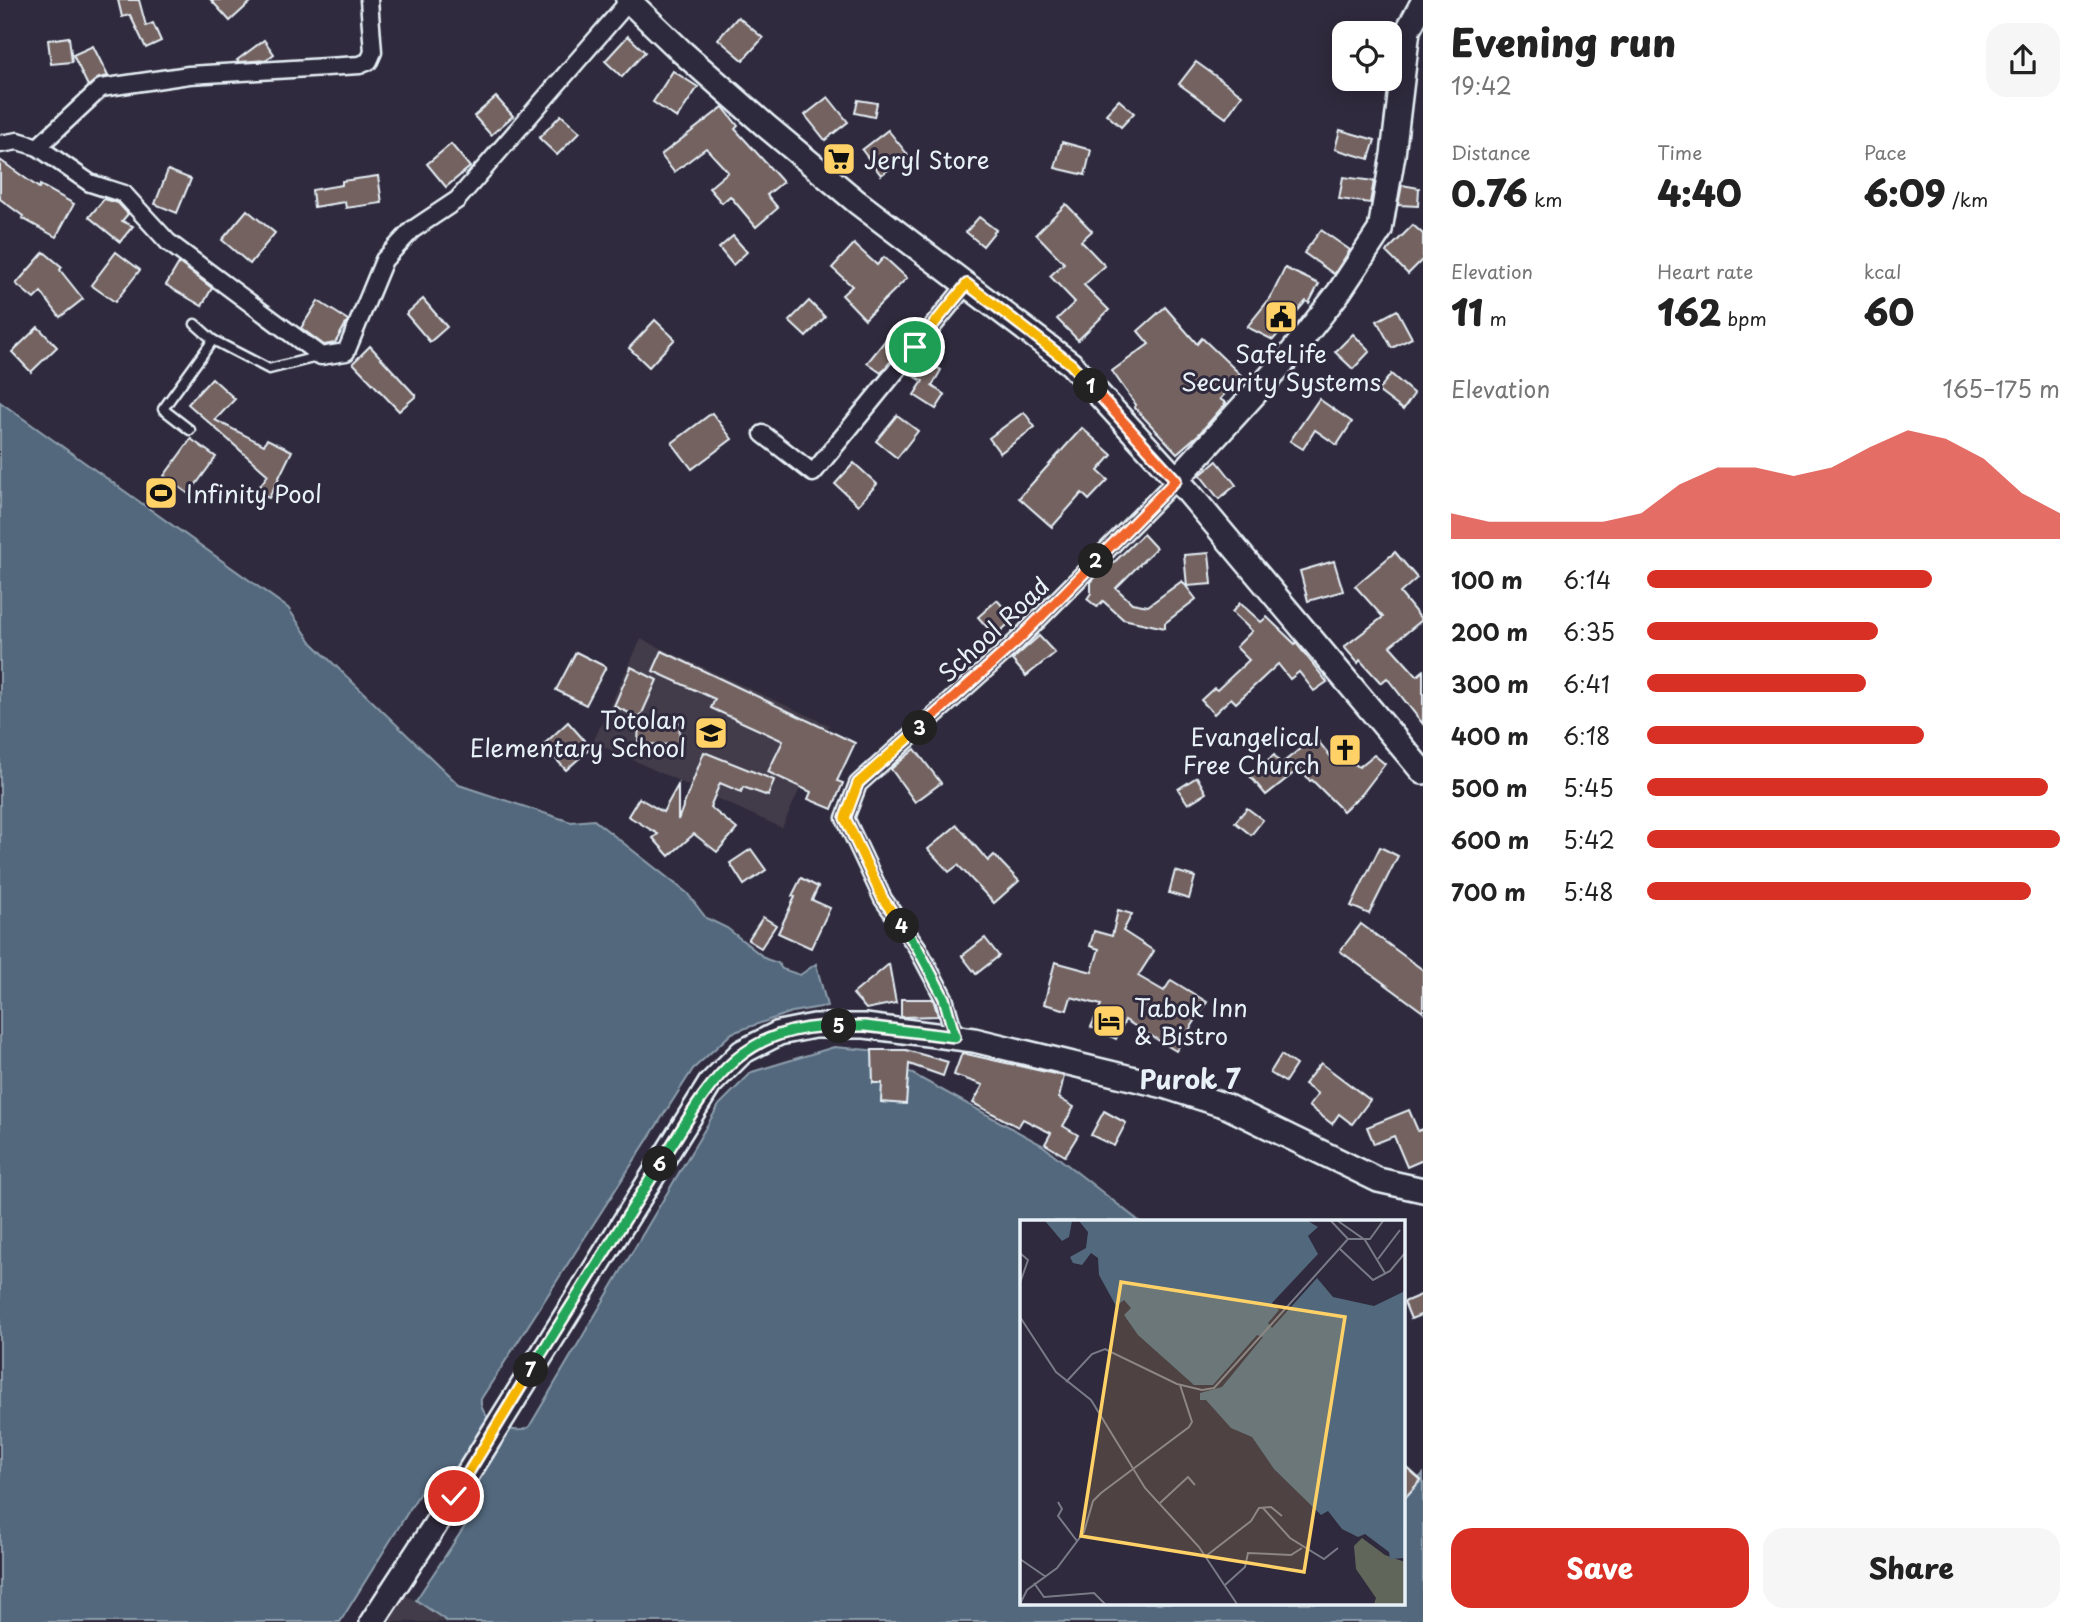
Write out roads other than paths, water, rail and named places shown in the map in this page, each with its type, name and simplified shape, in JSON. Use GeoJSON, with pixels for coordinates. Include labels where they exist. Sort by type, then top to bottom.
{"type":"FeatureCollection","features":[{"type":"Feature","properties":{"kind":"main road"},"geometry":{"type":"LineString","coordinates":[[629,1],[766,126],[857,202],[1071,364],[1176,480],[1423,772]]}},
{"type":"Feature","properties":{"kind":"main road"},"geometry":{"type":"LineString","coordinates":[[1176,480],[1289,356],[1339,292],[1380,230],[1393,155],[1408,30],[1423,2]]}},
{"type":"Feature","properties":{"kind":"main road"},"geometry":{"type":"LineString","coordinates":[[372,1622],[454,1496],[710,1084],[742,1052],[779,1033],[814,1026],[865,1026],[955,1037],[1164,1086],[1226,1106],[1378,1180],[1423,1190]]}},
{"type":"Feature","properties":{"kind":"street"},"geometry":{"type":"LineString","coordinates":[[38,147],[101,88],[189,75],[360,65],[369,61],[373,52],[369,0]]}},
{"type":"Feature","properties":{"kind":"street"},"geometry":{"type":"LineString","coordinates":[[0,144],[18,141],[38,147],[90,183],[124,194],[167,242],[321,356],[346,352],[384,260],[412,230],[457,200],[629,1]]}},
{"type":"Feature","properties":{"kind":"street"},"geometry":{"type":"LineString","coordinates":[[763,434],[813,473],[967,284]]}},
{"type":"Feature","properties":{"kind":"street","name":"School Road"},"geometry":{"type":"LineString","coordinates":[[955,1037],[944,998],[917,947],[883,899],[845,818],[858,783],[1017,641],[1176,480]]}},
{"type":"Feature","properties":{"kind":"lane"},"geometry":{"type":"LineString","coordinates":[[195,324],[213,340],[269,369],[321,356]]}},
{"type":"Feature","properties":{"kind":"lane"},"geometry":{"type":"LineString","coordinates":[[190,430],[163,408],[213,340]]}},
{"type":"Feature","properties":{"kind":"water"},"geometry":{"type":"Polygon","coordinates":[[[0,402],[288,608],[312,643],[459,785],[571,822],[594,820],[687,893],[706,918],[727,928],[766,959],[778,963],[782,969],[800,975],[816,964],[827,1006],[792,1012],[732,1033],[693,1069],[481,1399],[490,1420],[514,1430],[529,1427],[719,1105],[752,1072],[834,1047],[869,1050],[1042,1145],[1138,1220],[1020,1220],[1020,1604],[1406,1604],[1406,1492],[1423,1474],[1423,1622],[448,1622],[416,1600],[469,1520],[474,1508],[470,1500],[439,1481],[426,1483],[340,1622],[0,1622],[0,402]]]}},
{"type":"Feature","properties":{"kind":"place","name":"Jeryl Store"},"geometry":{"type":"Point","coordinates":[839,159]}},
{"type":"Feature","properties":{"kind":"place","name":"SafeLife Security Systems"},"geometry":{"type":"Point","coordinates":[1281,317]}},
{"type":"Feature","properties":{"kind":"place","name":"Infinity Pool"},"geometry":{"type":"Point","coordinates":[161,493]}},
{"type":"Feature","properties":{"kind":"place","name":"Totolan Elementary School"},"geometry":{"type":"Point","coordinates":[711,733]}},
{"type":"Feature","properties":{"kind":"place","name":"Evangelical Free Church"},"geometry":{"type":"Point","coordinates":[1345,750]}},
{"type":"Feature","properties":{"kind":"place","name":"Tabok Inn & Bistro"},"geometry":{"type":"Point","coordinates":[1109,1021]}},
{"type":"Feature","properties":{"kind":"district","name":"Purok 7"},"geometry":{"type":"Point","coordinates":[1190,1078]}}]}
